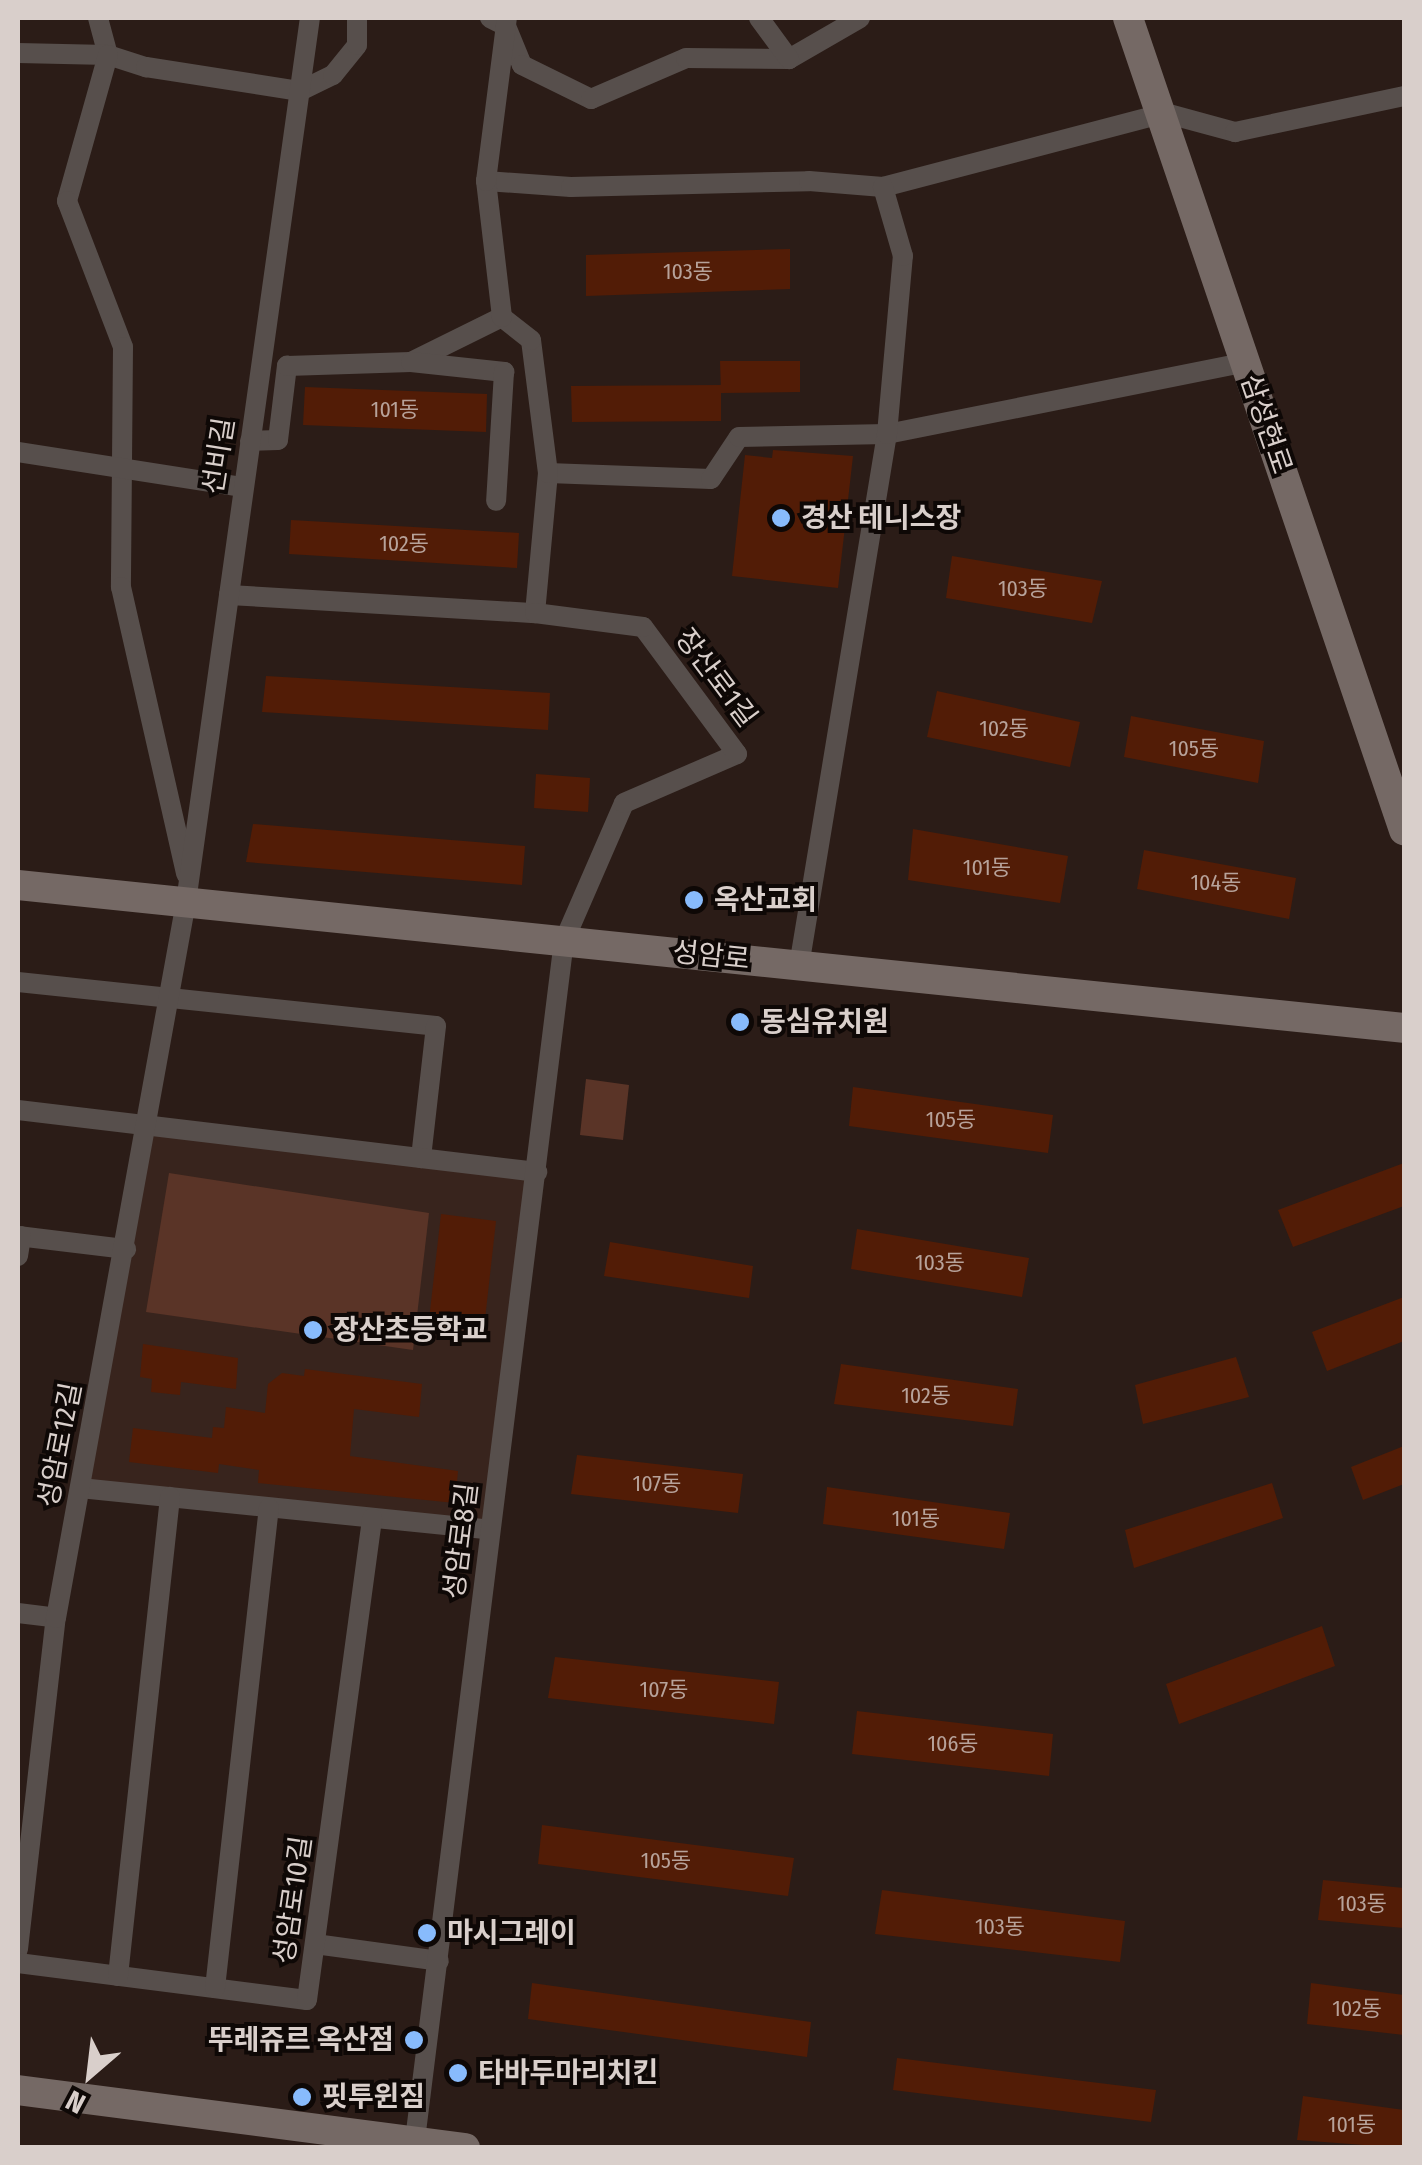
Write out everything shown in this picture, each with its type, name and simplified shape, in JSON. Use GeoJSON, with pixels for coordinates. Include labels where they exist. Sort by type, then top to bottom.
{"type":"FeatureCollection","features":[{"type":"Feature","properties":{"kind":"street"},"geometry":{"type":"LineString","coordinates":[[98,18],[108,54],[67,201],[123,347],[125,468],[121,588],[187,894]]}},
{"type":"Feature","properties":{"kind":"street","name":"선비길"},"geometry":{"type":"LineString","coordinates":[[187,894],[241,487],[310,18]]}},
{"type":"Feature","properties":{"kind":"street"},"geometry":{"type":"LineString","coordinates":[[18,53],[108,54],[146,67],[300,91],[334,75],[357,46],[357,18]]}},
{"type":"Feature","properties":{"kind":"street"},"geometry":{"type":"LineString","coordinates":[[759,18],[788,59]]}},
{"type":"Feature","properties":{"kind":"street"},"geometry":{"type":"LineString","coordinates":[[501,20],[522,64],[592,99],[686,58],[788,59],[860,18]]}},
{"type":"Feature","properties":{"kind":"street","name":"삼성현로"},"geometry":{"type":"LineString","coordinates":[[1128,18],[1165,113],[1404,830]]}},
{"type":"Feature","properties":{"kind":"street"},"geometry":{"type":"LineString","coordinates":[[501,20],[486,181],[502,316],[531,340],[548,473],[535,613]]}},
{"type":"Feature","properties":{"kind":"street"},"geometry":{"type":"LineString","coordinates":[[486,181],[570,186],[810,180],[883,187],[1165,113],[1235,132],[1404,96]]}},
{"type":"Feature","properties":{"kind":"street"},"geometry":{"type":"LineString","coordinates":[[800,966],[887,434],[903,256],[883,187]]}},
{"type":"Feature","properties":{"kind":"street"},"geometry":{"type":"LineString","coordinates":[[411,362],[502,316]]}},
{"type":"Feature","properties":{"kind":"street"},"geometry":{"type":"LineString","coordinates":[[250,441],[278,440],[287,366],[411,362],[504,372],[496,502]]}},
{"type":"Feature","properties":{"kind":"street"},"geometry":{"type":"LineString","coordinates":[[548,473],[712,479],[739,437],[887,434],[1246,362]]}},
{"type":"Feature","properties":{"kind":"street"},"geometry":{"type":"LineString","coordinates":[[18,452],[241,487]]}},
{"type":"Feature","properties":{"kind":"street","name":"장산로1길"},"geometry":{"type":"LineString","coordinates":[[229,595],[535,613],[643,627],[738,754]]}},
{"type":"Feature","properties":{"kind":"street","name":"성암로8길"},"geometry":{"type":"LineString","coordinates":[[414,2145],[564,941],[624,803],[738,754]]}},
{"type":"Feature","properties":{"kind":"street","name":"성암로"},"geometry":{"type":"LineString","coordinates":[[18,885],[187,894],[564,941],[1404,1028]]}},
{"type":"Feature","properties":{"kind":"street","name":"성암로12길"},"geometry":{"type":"LineString","coordinates":[[18,1949],[56,1618],[126,1249],[187,894]]}},
{"type":"Feature","properties":{"kind":"street"},"geometry":{"type":"LineString","coordinates":[[18,982],[436,1026],[420,1158]]}},
{"type":"Feature","properties":{"kind":"street"},"geometry":{"type":"LineString","coordinates":[[18,1110],[536,1172]]}},
{"type":"Feature","properties":{"kind":"street"},"geometry":{"type":"LineString","coordinates":[[19,1243],[126,1249]]}},
{"type":"Feature","properties":{"kind":"street"},"geometry":{"type":"LineString","coordinates":[[80,1488],[490,1530]]}},
{"type":"Feature","properties":{"kind":"street"},"geometry":{"type":"LineString","coordinates":[[118,1976],[170,1497]]}},
{"type":"Feature","properties":{"kind":"street"},"geometry":{"type":"LineString","coordinates":[[215,1988],[269,1508]]}},
{"type":"Feature","properties":{"kind":"street","name":"성암로10길"},"geometry":{"type":"LineString","coordinates":[[18,1963],[307,2000],[372,1518]]}},
{"type":"Feature","properties":{"kind":"street"},"geometry":{"type":"LineString","coordinates":[[18,1614],[56,1618]]}},
{"type":"Feature","properties":{"kind":"street"},"geometry":{"type":"LineString","coordinates":[[315,1944],[438,1961]]}},
{"type":"Feature","properties":{"kind":"street"},"geometry":{"type":"LineString","coordinates":[[18,2090],[414,2145],[465,2148]]}},
{"type":"Feature","properties":{"kind":"shaded area"},"geometry":{"type":"Polygon","coordinates":[[[586,1079],[629,1085],[623,1140],[580,1135],[586,1079]]]}},
{"type":"Feature","properties":{"kind":"shaded area","name":"장산초등학교"},"geometry":{"type":"Polygon","coordinates":[[[148,1125],[537,1172],[490,1530],[80,1488],[148,1125]]]}},
{"type":"Feature","properties":{"kind":"shaded area"},"geometry":{"type":"Polygon","coordinates":[[[169,1173],[429,1213],[413,1350],[146,1312],[169,1173]]]}},
{"type":"Feature","properties":{"kind":"building"},"geometry":{"type":"Polygon","coordinates":[[[790,249],[790,289],[586,296],[586,255],[790,249]]]}},
{"type":"Feature","properties":{"kind":"building"},"geometry":{"type":"Polygon","coordinates":[[[720,361],[800,361],[800,392],[721,393],[720,361]]]}},
{"type":"Feature","properties":{"kind":"building"},"geometry":{"type":"Polygon","coordinates":[[[721,385],[721,421],[572,422],[571,386],[721,385]]]}},
{"type":"Feature","properties":{"kind":"building"},"geometry":{"type":"Polygon","coordinates":[[[305,387],[487,394],[486,432],[303,425],[305,387]]]}},
{"type":"Feature","properties":{"kind":"building"},"geometry":{"type":"Polygon","coordinates":[[[773,450],[853,456],[838,588],[732,576],[745,455],[772,458],[773,450]]]}},
{"type":"Feature","properties":{"kind":"building"},"geometry":{"type":"Polygon","coordinates":[[[291,520],[519,533],[517,568],[289,554],[291,520]]]}},
{"type":"Feature","properties":{"kind":"building"},"geometry":{"type":"Polygon","coordinates":[[[952,556],[1102,581],[1092,623],[946,598],[952,556]]]}},
{"type":"Feature","properties":{"kind":"building"},"geometry":{"type":"Polygon","coordinates":[[[266,676],[550,693],[548,730],[262,712],[266,676]]]}},
{"type":"Feature","properties":{"kind":"building"},"geometry":{"type":"Polygon","coordinates":[[[937,691],[1080,722],[1070,767],[927,737],[937,691]]]}},
{"type":"Feature","properties":{"kind":"building"},"geometry":{"type":"Polygon","coordinates":[[[1131,716],[1264,741],[1258,783],[1124,757],[1131,716]]]}},
{"type":"Feature","properties":{"kind":"building"},"geometry":{"type":"Polygon","coordinates":[[[536,774],[590,778],[588,812],[534,808],[536,774]]]}},
{"type":"Feature","properties":{"kind":"building"},"geometry":{"type":"Polygon","coordinates":[[[253,824],[525,846],[522,885],[246,862],[253,824]]]}},
{"type":"Feature","properties":{"kind":"building"},"geometry":{"type":"Polygon","coordinates":[[[913,829],[1068,856],[1060,903],[908,880],[913,829]]]}},
{"type":"Feature","properties":{"kind":"building"},"geometry":{"type":"Polygon","coordinates":[[[1144,850],[1296,878],[1289,919],[1137,889],[1144,850]]]}},
{"type":"Feature","properties":{"kind":"building"},"geometry":{"type":"Polygon","coordinates":[[[853,1087],[1053,1115],[1048,1153],[849,1126],[853,1087]]]}},
{"type":"Feature","properties":{"kind":"building"},"geometry":{"type":"Polygon","coordinates":[[[1404,1163],[1404,1206],[1293,1247],[1278,1210],[1404,1163]]]}},
{"type":"Feature","properties":{"kind":"building"},"geometry":{"type":"Polygon","coordinates":[[[441,1214],[496,1221],[484,1328],[429,1320],[441,1214]]]}},
{"type":"Feature","properties":{"kind":"building"},"geometry":{"type":"Polygon","coordinates":[[[857,1229],[1029,1258],[1022,1297],[851,1269],[857,1229]]]}},
{"type":"Feature","properties":{"kind":"building"},"geometry":{"type":"Polygon","coordinates":[[[610,1242],[753,1266],[749,1298],[604,1276],[610,1242]]]}},
{"type":"Feature","properties":{"kind":"building"},"geometry":{"type":"Polygon","coordinates":[[[1404,1297],[1404,1341],[1327,1371],[1312,1332],[1404,1297]]]}},
{"type":"Feature","properties":{"kind":"building"},"geometry":{"type":"Polygon","coordinates":[[[143,1344],[238,1358],[236,1389],[181,1382],[180,1395],[151,1392],[152,1379],[140,1377],[143,1344]]]}},
{"type":"Feature","properties":{"kind":"building"},"geometry":{"type":"Polygon","coordinates":[[[1236,1357],[1249,1397],[1143,1424],[1135,1385],[1236,1357]]]}},
{"type":"Feature","properties":{"kind":"building"},"geometry":{"type":"Polygon","coordinates":[[[841,1364],[1018,1389],[1013,1426],[834,1404],[841,1364]]]}},
{"type":"Feature","properties":{"kind":"building"},"geometry":{"type":"Polygon","coordinates":[[[305,1369],[422,1384],[419,1417],[354,1409],[350,1456],[458,1471],[455,1503],[258,1483],[259,1470],[219,1464],[218,1473],[129,1462],[133,1428],[212,1438],[213,1427],[224,1428],[226,1407],[265,1413],[268,1384],[282,1373],[304,1376],[305,1369]]]}},
{"type":"Feature","properties":{"kind":"building"},"geometry":{"type":"Polygon","coordinates":[[[1404,1446],[1404,1484],[1363,1500],[1351,1467],[1404,1446]]]}},
{"type":"Feature","properties":{"kind":"building"},"geometry":{"type":"Polygon","coordinates":[[[577,1455],[743,1474],[738,1513],[571,1494],[577,1455]]]}},
{"type":"Feature","properties":{"kind":"building"},"geometry":{"type":"Polygon","coordinates":[[[1272,1483],[1283,1518],[1134,1568],[1125,1530],[1272,1483]]]}},
{"type":"Feature","properties":{"kind":"building"},"geometry":{"type":"Polygon","coordinates":[[[827,1487],[1010,1513],[1004,1549],[823,1524],[827,1487]]]}},
{"type":"Feature","properties":{"kind":"building"},"geometry":{"type":"Polygon","coordinates":[[[1322,1626],[1335,1666],[1179,1724],[1166,1684],[1322,1626]]]}},
{"type":"Feature","properties":{"kind":"building"},"geometry":{"type":"Polygon","coordinates":[[[555,1657],[779,1682],[774,1724],[548,1698],[555,1657]]]}},
{"type":"Feature","properties":{"kind":"building"},"geometry":{"type":"Polygon","coordinates":[[[857,1711],[1053,1734],[1049,1776],[852,1754],[857,1711]]]}},
{"type":"Feature","properties":{"kind":"building"},"geometry":{"type":"Polygon","coordinates":[[[542,1825],[794,1858],[788,1896],[538,1864],[542,1825]]]}},
{"type":"Feature","properties":{"kind":"building"},"geometry":{"type":"Polygon","coordinates":[[[1323,1880],[1404,1888],[1404,1928],[1318,1920],[1323,1880]]]}},
{"type":"Feature","properties":{"kind":"building"},"geometry":{"type":"Polygon","coordinates":[[[882,1890],[1125,1921],[1120,1962],[875,1934],[882,1890]]]}},
{"type":"Feature","properties":{"kind":"building"},"geometry":{"type":"Polygon","coordinates":[[[532,1983],[811,2022],[807,2057],[528,2019],[532,1983]]]}},
{"type":"Feature","properties":{"kind":"building"},"geometry":{"type":"Polygon","coordinates":[[[1311,1983],[1404,1995],[1404,2035],[1307,2024],[1311,1983]]]}},
{"type":"Feature","properties":{"kind":"building"},"geometry":{"type":"Polygon","coordinates":[[[897,2058],[1156,2090],[1151,2122],[893,2090],[897,2058]]]}},
{"type":"Feature","properties":{"kind":"building"},"geometry":{"type":"Polygon","coordinates":[[[1303,2096],[1404,2110],[1404,2148],[1297,2140],[1303,2096]]]}},
{"type":"Feature","properties":{"kind":"place","name":"경산 테니스장"},"geometry":{"type":"Point","coordinates":[781,518]}},
{"type":"Feature","properties":{"kind":"place","name":"옥산교회"},"geometry":{"type":"Point","coordinates":[694,900]}},
{"type":"Feature","properties":{"kind":"place","name":"동심유치원"},"geometry":{"type":"Point","coordinates":[740,1022]}},
{"type":"Feature","properties":{"kind":"place","name":"장산초등학교"},"geometry":{"type":"Point","coordinates":[313,1330]}},
{"type":"Feature","properties":{"kind":"place","name":"마시그레이"},"geometry":{"type":"Point","coordinates":[427,1933]}},
{"type":"Feature","properties":{"kind":"place","name":"뚜레쥬르 옥산점"},"geometry":{"type":"Point","coordinates":[414,2040]}},
{"type":"Feature","properties":{"kind":"place","name":"타바두마리치킨"},"geometry":{"type":"Point","coordinates":[458,2073]}},
{"type":"Feature","properties":{"kind":"place","name":"핏투윈짐"},"geometry":{"type":"Point","coordinates":[302,2097]}}]}
